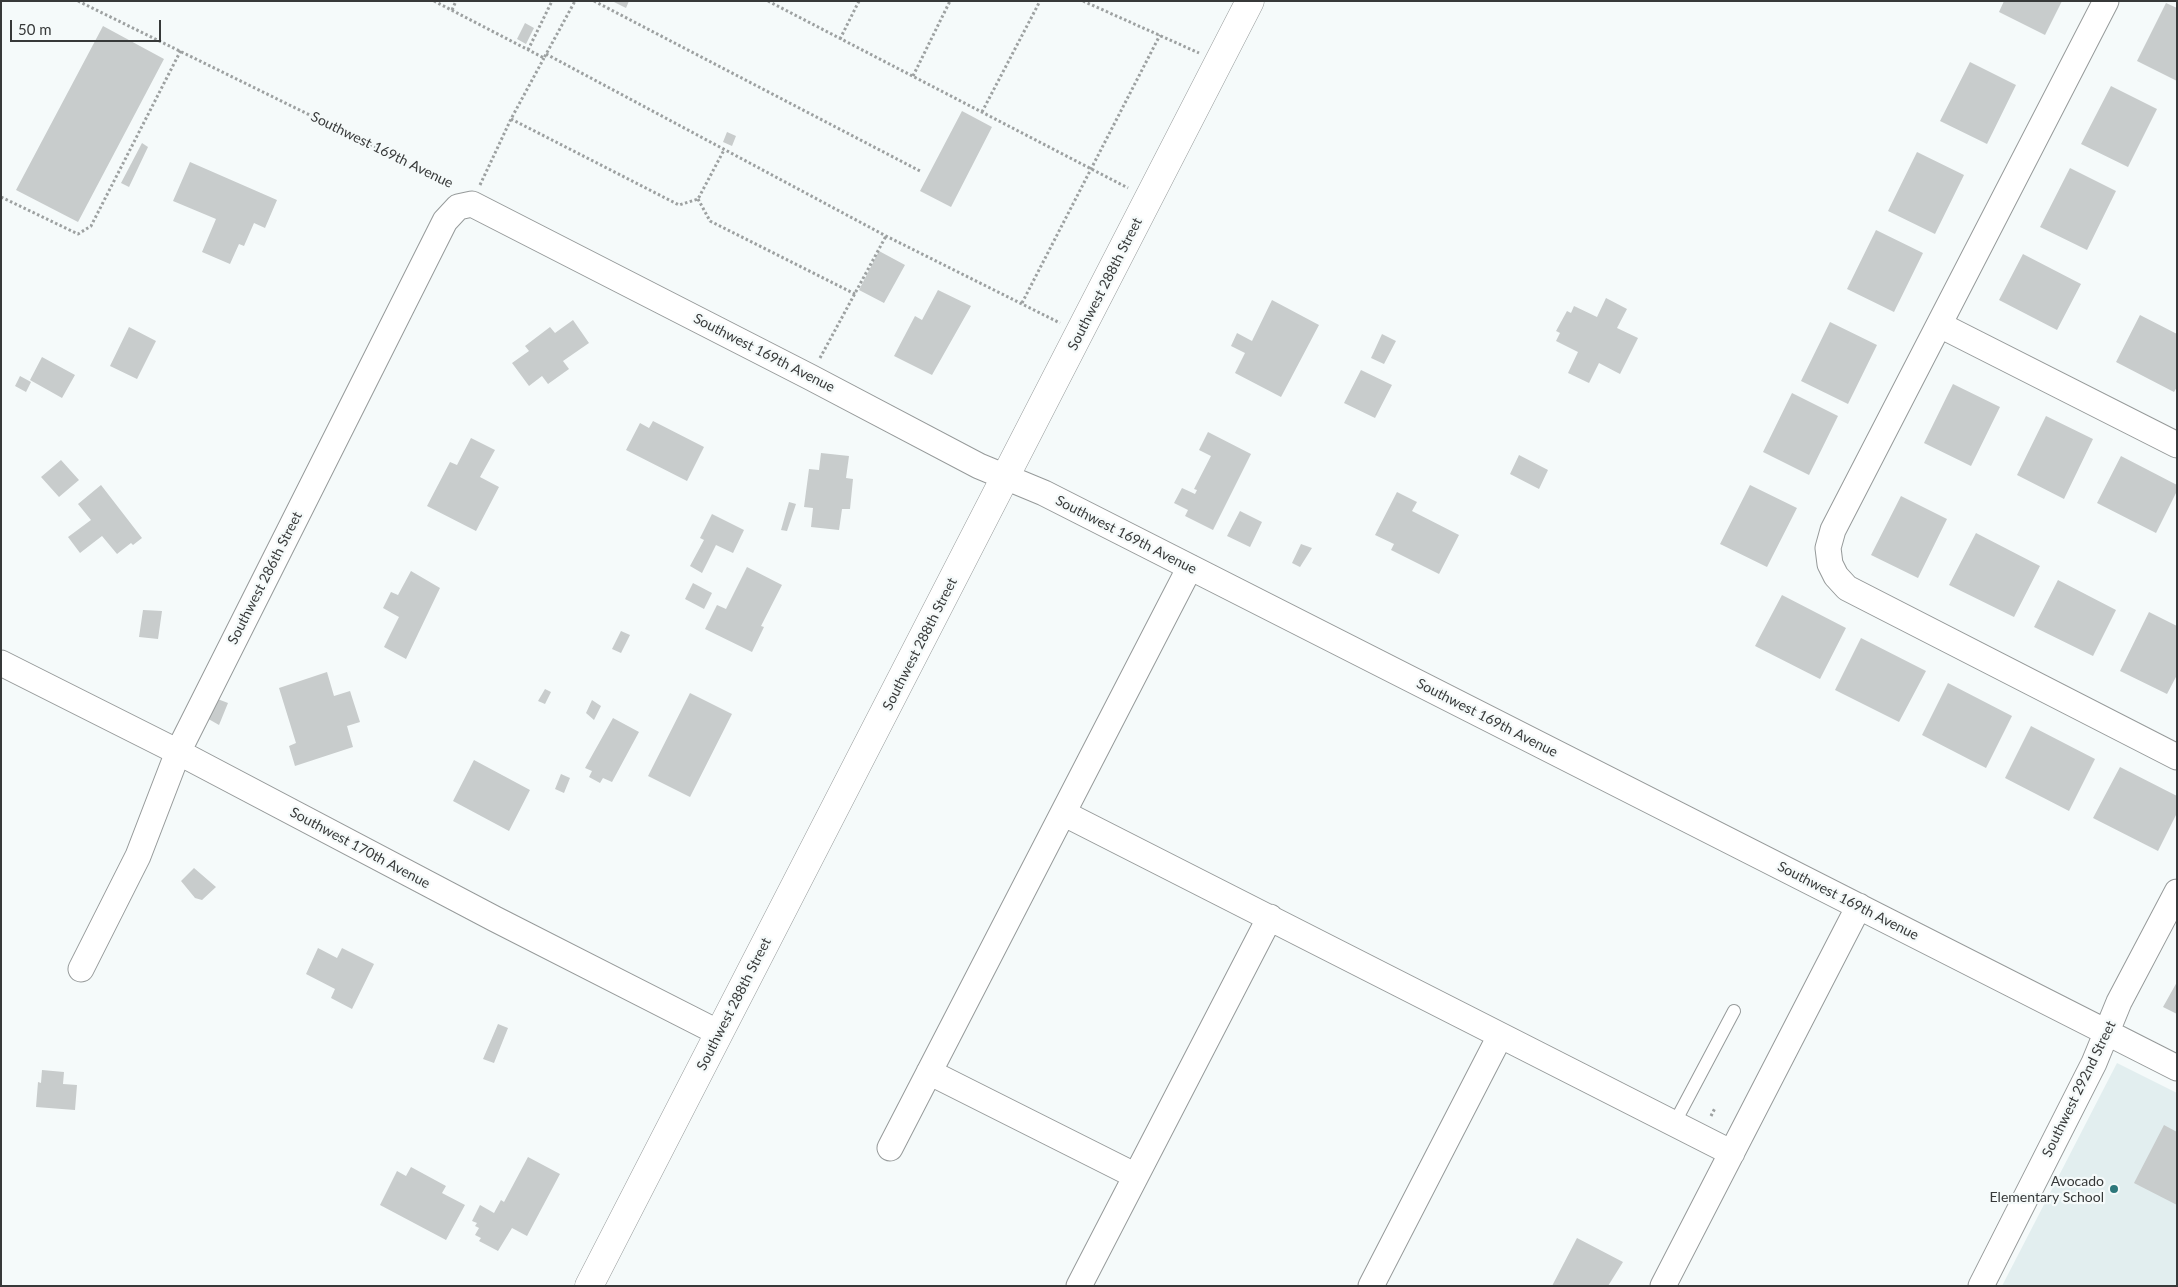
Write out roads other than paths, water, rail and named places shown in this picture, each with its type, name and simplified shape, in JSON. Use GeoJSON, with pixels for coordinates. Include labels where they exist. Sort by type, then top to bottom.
{"type":"FeatureCollection","features":[{"type":"Feature","properties":{"kind":"street","name":"Southwest 288th Street"},"geometry":{"type":"LineString","coordinates":[[589,1286],[1250,1]]}},
{"type":"Feature","properties":{"kind":"street"},"geometry":{"type":"LineString","coordinates":[[2106,1],[1833,530],[1828,548],[1830,564],[1836,576],[1847,588],[2177,757]]}},
{"type":"Feature","properties":{"kind":"street","name":"Southwest 169th Avenue"},"geometry":{"type":"LineString","coordinates":[[472,204],[979,466],[1044,493],[2177,1068]]}},
{"type":"Feature","properties":{"kind":"street","name":"Southwest 286th Street"},"geometry":{"type":"LineString","coordinates":[[81,969],[138,856],[178,752],[445,221],[458,207],[472,204]]}},
{"type":"Feature","properties":{"kind":"street"},"geometry":{"type":"LineString","coordinates":[[1940,325],[2177,445]]}},
{"type":"Feature","properties":{"kind":"street"},"geometry":{"type":"LineString","coordinates":[[890,1148],[1190,567]]}},
{"type":"Feature","properties":{"kind":"street","name":"Southwest 170th Avenue"},"geometry":{"type":"LineString","coordinates":[[1,663],[178,752],[494,919],[719,1033]]}},
{"type":"Feature","properties":{"kind":"street"},"geometry":{"type":"LineString","coordinates":[[1063,813],[1732,1152]]}},
{"type":"Feature","properties":{"kind":"street","name":"Southwest 292nd Street"},"geometry":{"type":"LineString","coordinates":[[1981,1286],[2094,1063],[2120,1002],[2177,892]]}},
{"type":"Feature","properties":{"kind":"street"},"geometry":{"type":"LineString","coordinates":[[1663,1286],[1859,906]]}},
{"type":"Feature","properties":{"kind":"street"},"geometry":{"type":"LineString","coordinates":[[1079,1286],[1270,917]]}},
{"type":"Feature","properties":{"kind":"street"},"geometry":{"type":"LineString","coordinates":[[1371,1286],[1500,1036]]}},
{"type":"Feature","properties":{"kind":"street"},"geometry":{"type":"LineString","coordinates":[[929,1072],[1136,1176]]}},
{"type":"Feature","properties":{"kind":"lane"},"geometry":{"type":"LineString","coordinates":[[1674,1124],[1734,1011]]}},
{"type":"Feature","properties":{"kind":"place","name":"Avocado Elementary School"},"geometry":{"type":"Point","coordinates":[2114,1189]}}]}
